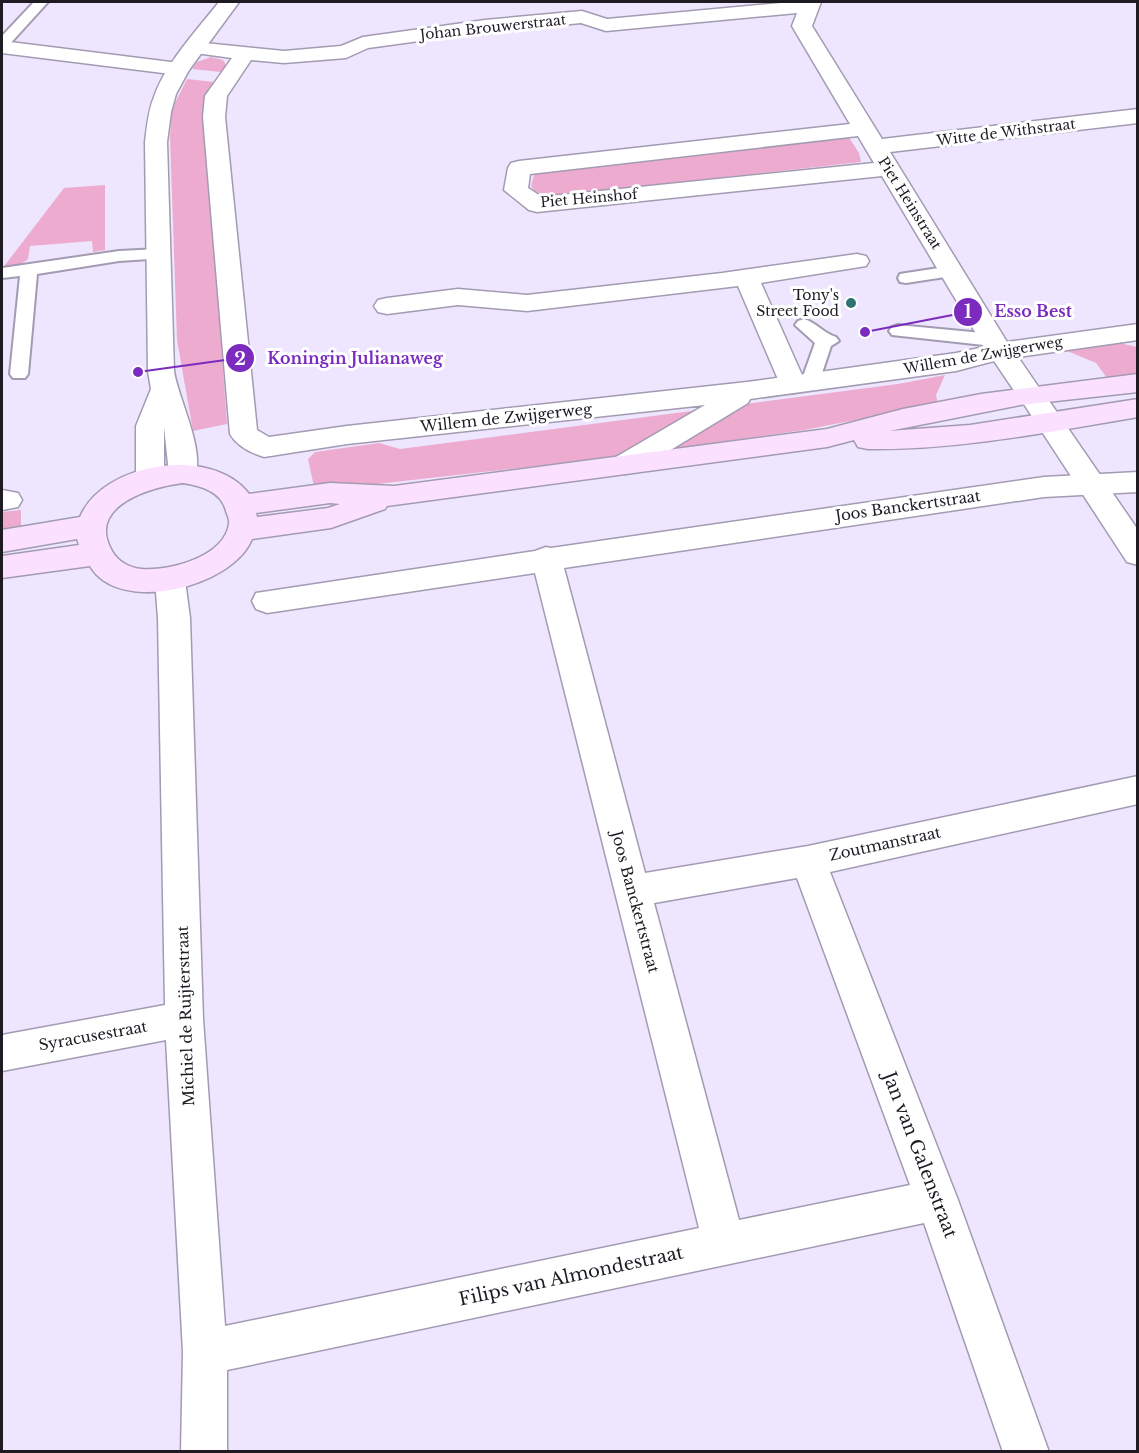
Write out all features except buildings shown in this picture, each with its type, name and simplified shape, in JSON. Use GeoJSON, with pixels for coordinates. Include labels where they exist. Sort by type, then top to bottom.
{"type":"FeatureCollection","features":[{"type":"Feature","properties":{"kind":"main road","name":"Willem de Zwijgerweg"},"geometry":{"type":"LineString","coordinates":[[241,518],[331,518],[394,496],[827,438],[881,422],[1031,395],[1137,383]]}},
{"type":"Feature","properties":{"kind":"main road","name":"Willem de Zwijgerweg"},"geometry":{"type":"LineString","coordinates":[[827,438],[897,441],[969,434],[1137,408]]}},
{"type":"Feature","properties":{"kind":"main road"},"geometry":{"type":"LineString","coordinates":[[183,473],[218,481],[232,490],[241,518],[235,544],[217,562],[188,576],[170,580],[144,581],[120,575],[106,567],[94,540],[104,506],[113,496],[135,483],[150,477],[183,473]]}},
{"type":"Feature","properties":{"kind":"main road"},"geometry":{"type":"LineString","coordinates":[[2,542],[43,533],[94,540]]}},
{"type":"Feature","properties":{"kind":"main road"},"geometry":{"type":"LineString","coordinates":[[2,567],[94,540]]}},
{"type":"Feature","properties":{"kind":"street"},"geometry":{"type":"LineString","coordinates":[[150,477],[150,426],[163,392],[156,141],[165,94],[179,69],[229,2]]}},
{"type":"Feature","properties":{"kind":"street","name":"Johan Brouwerstraat"},"geometry":{"type":"LineString","coordinates":[[195,48],[284,57],[346,52],[363,43],[485,26],[582,17],[606,25],[810,4]]}},
{"type":"Feature","properties":{"kind":"street","name":"Piet Heinstraat"},"geometry":{"type":"LineString","coordinates":[[810,4],[802,26],[997,346],[1137,554]]}},
{"type":"Feature","properties":{"kind":"street"},"geometry":{"type":"LineString","coordinates":[[478,6],[485,26]]}},
{"type":"Feature","properties":{"kind":"street"},"geometry":{"type":"LineString","coordinates":[[2,46],[179,69]]}},
{"type":"Feature","properties":{"kind":"street","name":"Willem de Zwijgerweg"},"geometry":{"type":"LineString","coordinates":[[245,54],[216,96],[214,117],[244,434],[264,447],[347,435],[747,391],[956,362],[997,346],[1137,332]]}},
{"type":"Feature","properties":{"kind":"street","name":"Witte de Withstraat"},"geometry":{"type":"LineString","coordinates":[[869,138],[1137,116]]}},
{"type":"Feature","properties":{"kind":"street","name":"Piet Heinshof"},"geometry":{"type":"LineString","coordinates":[[869,138],[519,168],[516,190],[537,205],[890,168]]}},
{"type":"Feature","properties":{"kind":"street"},"geometry":{"type":"LineString","coordinates":[[387,306],[458,297],[527,303],[746,278],[857,261]]}},
{"type":"Feature","properties":{"kind":"street"},"geometry":{"type":"LineString","coordinates":[[746,278],[802,383]]}},
{"type":"Feature","properties":{"kind":"street","name":"Willem de Zwijgerweg"},"geometry":{"type":"LineString","coordinates":[[626,464],[747,391]]}},
{"type":"Feature","properties":{"kind":"street"},"geometry":{"type":"LineString","coordinates":[[163,392],[176,420],[183,473]]}},
{"type":"Feature","properties":{"kind":"street"},"geometry":{"type":"LineString","coordinates":[[1092,486],[1137,482]]}},
{"type":"Feature","properties":{"kind":"street","name":"Joos Banckertstraat"},"geometry":{"type":"LineString","coordinates":[[267,601],[546,558],[1044,487],[1092,486]]}},
{"type":"Feature","properties":{"kind":"street","name":"Joos Banckertstraat"},"geometry":{"type":"LineString","coordinates":[[546,558],[724,1245]]}},
{"type":"Feature","properties":{"kind":"street","name":"Michiel de Ruijterstraat"},"geometry":{"type":"LineString","coordinates":[[170,580],[174,618],[184,1019],[205,1352],[204,1452]]}},
{"type":"Feature","properties":{"kind":"street","name":"Zoutmanstraat"},"geometry":{"type":"LineString","coordinates":[[632,891],[808,861],[1137,790]]}},
{"type":"Feature","properties":{"kind":"street","name":"Jan van Galenstraat"},"geometry":{"type":"LineString","coordinates":[[808,861],[937,1200],[1026,1452]]}},
{"type":"Feature","properties":{"kind":"street","name":"Syracusestraat"},"geometry":{"type":"LineString","coordinates":[[2,1053],[184,1019]]}},
{"type":"Feature","properties":{"kind":"street","name":"Filips van Almondestraat"},"geometry":{"type":"LineString","coordinates":[[205,1352],[937,1200]]}},
{"type":"Feature","properties":{"kind":"lane"},"geometry":{"type":"LineString","coordinates":[[2,46],[41,2]]}},
{"type":"Feature","properties":{"kind":"lane"},"geometry":{"type":"LineString","coordinates":[[2,273],[119,256],[159,254]]}},
{"type":"Feature","properties":{"kind":"lane"},"geometry":{"type":"LineString","coordinates":[[19,374],[29,270]]}},
{"type":"Feature","properties":{"kind":"lane"},"geometry":{"type":"LineString","coordinates":[[906,278],[952,271]]}},
{"type":"Feature","properties":{"kind":"lane"},"geometry":{"type":"LineString","coordinates":[[802,383],[827,342],[804,326]]}},
{"type":"Feature","properties":{"kind":"lane"},"geometry":{"type":"LineString","coordinates":[[897,331],[997,346]]}},
{"type":"Feature","properties":{"kind":"shaded area"},"geometry":{"type":"Polygon","coordinates":[[[211,57],[223,60],[226,65],[221,72],[192,69],[197,62],[211,57]]]}},
{"type":"Feature","properties":{"kind":"shaded area"},"geometry":{"type":"Polygon","coordinates":[[[187,79],[214,82],[204,114],[227,424],[193,431],[177,340],[170,136],[172,109],[187,79]]]}},
{"type":"Feature","properties":{"kind":"shaded area"},"geometry":{"type":"Polygon","coordinates":[[[848,136],[859,153],[861,162],[552,196],[535,192],[531,186],[534,175],[547,168],[848,136]]]}},
{"type":"Feature","properties":{"kind":"shaded area"},"geometry":{"type":"Polygon","coordinates":[[[105,185],[105,250],[93,252],[92,241],[30,246],[28,259],[14,269],[2,269],[64,188],[105,185]]]}},
{"type":"Feature","properties":{"kind":"shaded area"},"geometry":{"type":"Polygon","coordinates":[[[1115,342],[1137,347],[1137,375],[1107,378],[1096,363],[1060,348],[1115,342]]]}},
{"type":"Feature","properties":{"kind":"shaded area"},"geometry":{"type":"Polygon","coordinates":[[[945,375],[936,395],[938,404],[804,430],[609,458],[315,491],[308,459],[315,452],[379,443],[400,449],[898,384],[945,375]]]}},
{"type":"Feature","properties":{"kind":"shaded area"},"geometry":{"type":"Polygon","coordinates":[[[21,510],[21,529],[2,534],[2,512],[21,510]]]}},
{"type":"Feature","properties":{"kind":"place","name":"Tony's Street Food"},"geometry":{"type":"Point","coordinates":[851,303]}},
{"type":"Feature","properties":{"kind":"place","name":"Esso Best"},"geometry":{"type":"Point","coordinates":[865,332]}},
{"type":"Feature","properties":{"kind":"place","name":"Koningin Julianaweg"},"geometry":{"type":"Point","coordinates":[138,372]}}]}
